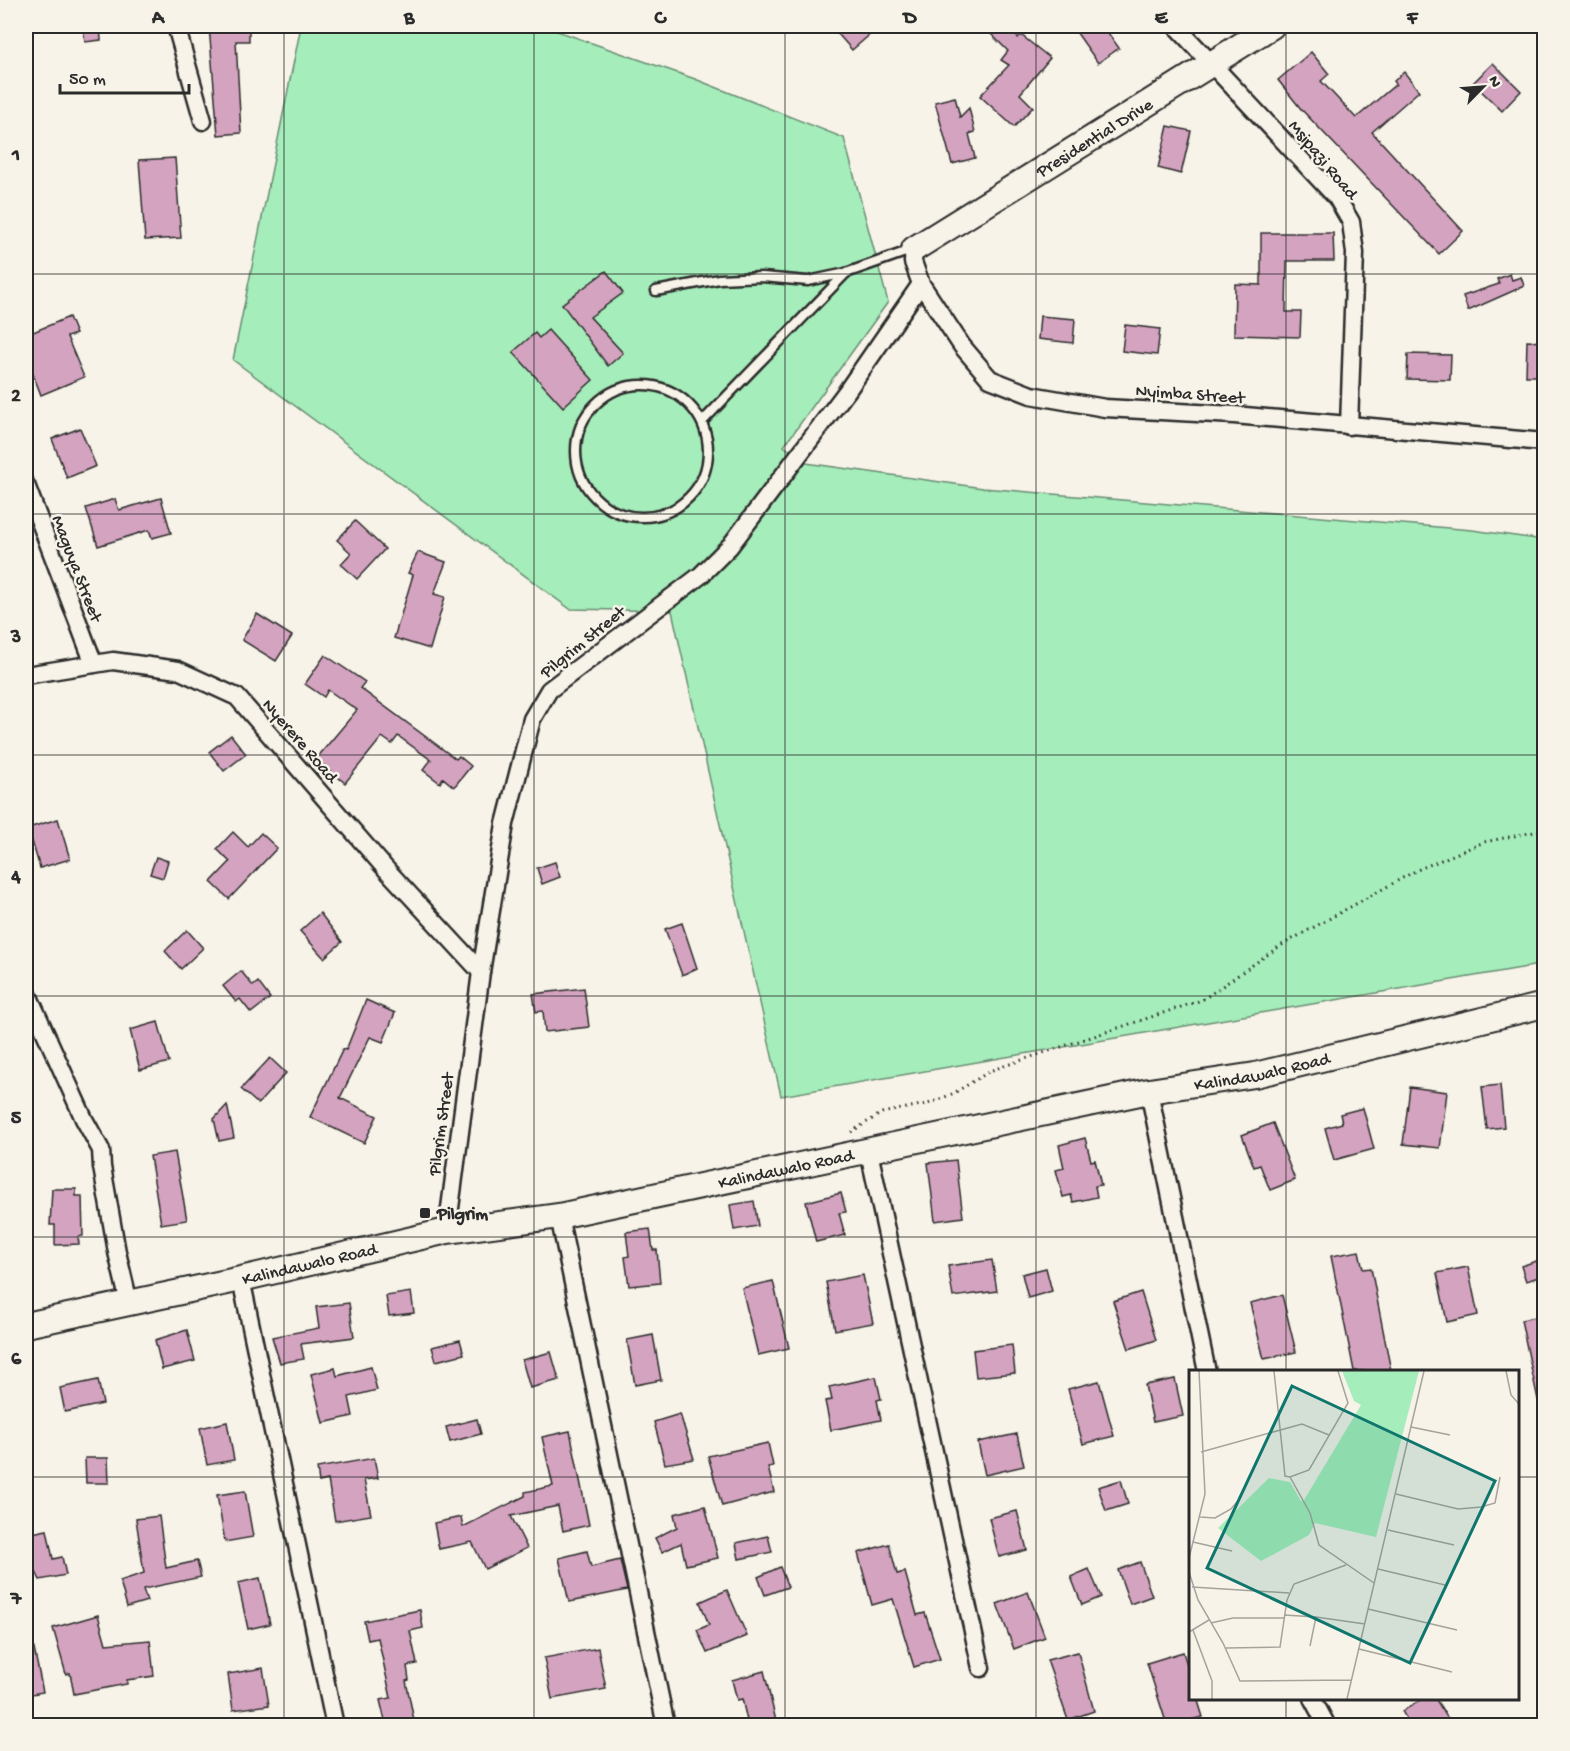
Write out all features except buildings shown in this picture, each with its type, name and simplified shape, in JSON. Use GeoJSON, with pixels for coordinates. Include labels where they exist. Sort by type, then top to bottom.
{"type":"FeatureCollection","features":[{"type":"Feature","properties":{"kind":"street"},"geometry":{"type":"LineString","coordinates":[[176,26],[202,121]]}},
{"type":"Feature","properties":{"kind":"street","name":"Msipazi Road"},"geometry":{"type":"LineString","coordinates":[[1176,26],[1337,198],[1351,222],[1355,253],[1349,426]]}},
{"type":"Feature","properties":{"kind":"street","name":"Presidential Drive"},"geometry":{"type":"LineString","coordinates":[[914,249],[1272,26]]}},
{"type":"Feature","properties":{"kind":"street","name":"Nyimba Street"},"geometry":{"type":"LineString","coordinates":[[914,249],[913,262],[921,284],[962,346],[990,379],[1031,395],[1105,408],[1234,415],[1545,442]]}},
{"type":"Feature","properties":{"kind":"street","name":"Pilgrim Street"},"geometry":{"type":"LineString","coordinates":[[447,1230],[481,972],[505,824],[532,719],[549,690],[701,575],[729,546],[847,391],[921,284]]}},
{"type":"Feature","properties":{"kind":"street","name":"Maguya Street"},"geometry":{"type":"LineString","coordinates":[[26,485],[94,664]]}},
{"type":"Feature","properties":{"kind":"street","name":"Nyerere Road"},"geometry":{"type":"LineString","coordinates":[[26,675],[113,661],[177,670],[237,698],[385,868],[481,972]]}},
{"type":"Feature","properties":{"kind":"street"},"geometry":{"type":"LineString","coordinates":[[26,990],[80,1110],[101,1150],[115,1241],[129,1302]]}},
{"type":"Feature","properties":{"kind":"street","name":"Kalindawalo Road"},"geometry":{"type":"LineString","coordinates":[[26,1324],[241,1279],[447,1230],[559,1216],[1149,1091],[1255,1075],[1545,1005]]}},
{"type":"Feature","properties":{"kind":"street"},"geometry":{"type":"LineString","coordinates":[[1149,1091],[1207,1370]]}},
{"type":"Feature","properties":{"kind":"street"},"geometry":{"type":"LineString","coordinates":[[869,1152],[981,1668]]}},
{"type":"Feature","properties":{"kind":"street"},"geometry":{"type":"LineString","coordinates":[[559,1216],[666,1725]]}},
{"type":"Feature","properties":{"kind":"street"},"geometry":{"type":"LineString","coordinates":[[241,1279],[335,1725]]}},
{"type":"Feature","properties":{"kind":"street"},"geometry":{"type":"LineString","coordinates":[[1313,1700],[1327,1725]]}},
{"type":"Feature","properties":{"kind":"lane"},"geometry":{"type":"LineString","coordinates":[[656,291],[719,279],[762,277],[808,281],[846,273],[914,249]]}},
{"type":"Feature","properties":{"kind":"lane"},"geometry":{"type":"LineString","coordinates":[[702,422],[846,273]]}},
{"type":"Feature","properties":{"kind":"lane"},"geometry":{"type":"LineString","coordinates":[[638,384],[664,388],[686,401],[702,422],[708,447],[705,472],[692,495],[672,510],[647,517],[621,514],[599,500],[583,480],[576,455],[580,429],[593,407],[613,391],[638,384]]}},
{"type":"Feature","properties":{"kind":"path"},"geometry":{"type":"LineString","coordinates":[[848,1136],[855,1128],[882,1113],[931,1103],[954,1093],[992,1070],[1202,1000],[1280,946],[1417,870],[1484,842],[1545,830]]}},
{"type":"Feature","properties":{"kind":"green space"},"geometry":{"type":"Polygon","coordinates":[[[301,26],[543,26],[695,79],[844,138],[888,302],[784,446],[806,463],[983,488],[1472,530],[1544,540],[1544,964],[781,1096],[672,611],[570,609],[233,360],[301,26]]]}},
{"type":"Feature","properties":{"kind":"place","name":"Pilgrim"},"geometry":{"type":"Point","coordinates":[425,1213]}}]}
